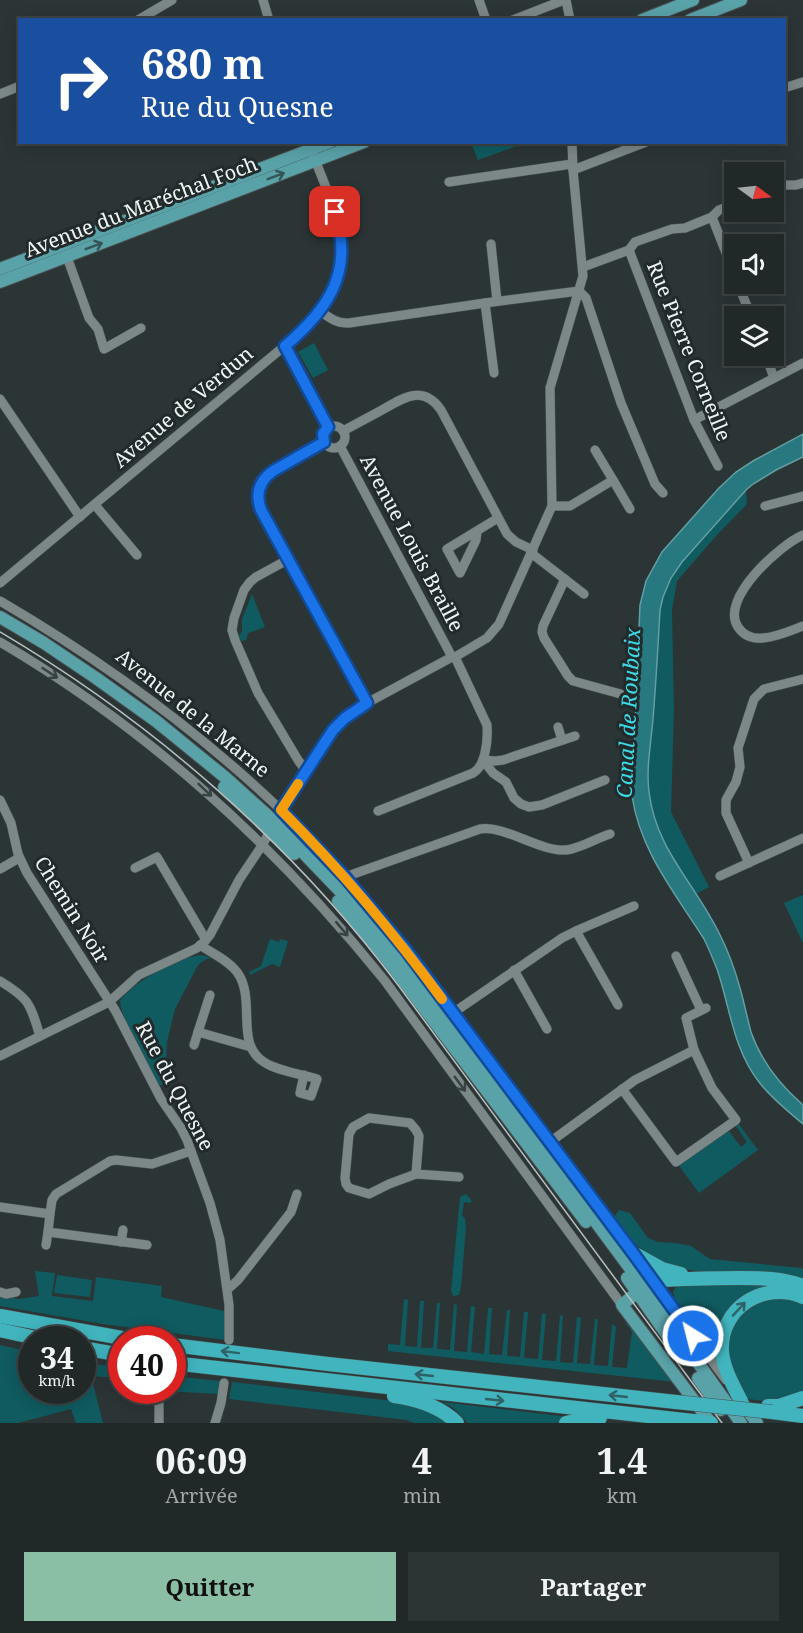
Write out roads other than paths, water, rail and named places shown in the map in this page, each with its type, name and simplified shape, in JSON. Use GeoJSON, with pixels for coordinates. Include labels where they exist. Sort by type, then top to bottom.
{"type":"FeatureCollection","features":[{"type":"Feature","properties":{"kind":"highway"},"geometry":{"type":"LineString","coordinates":[[633,1253],[648,1263],[666,1270],[704,1277]]}},
{"type":"Feature","properties":{"kind":"highway"},"geometry":{"type":"LineString","coordinates":[[644,1287],[660,1280],[704,1277],[773,1279],[803,1286]]}},
{"type":"Feature","properties":{"kind":"highway"},"geometry":{"type":"LineString","coordinates":[[741,1401],[727,1371],[723,1353],[723,1334],[730,1319],[740,1306],[759,1295],[785,1292],[803,1297]]}},
{"type":"Feature","properties":{"kind":"highway"},"geometry":{"type":"LineString","coordinates":[[0,1316],[108,1335]]}},
{"type":"Feature","properties":{"kind":"highway"},"geometry":{"type":"LineString","coordinates":[[0,1330],[18,1334]]}},
{"type":"Feature","properties":{"kind":"highway"},"geometry":{"type":"LineString","coordinates":[[0,1335],[18,1338]]}},
{"type":"Feature","properties":{"kind":"highway"},"geometry":{"type":"LineString","coordinates":[[186,1347],[720,1407],[770,1409],[803,1416]]}},
{"type":"Feature","properties":{"kind":"highway"},"geometry":{"type":"LineString","coordinates":[[186,1365],[711,1423]]}},
{"type":"Feature","properties":{"kind":"highway"},"geometry":{"type":"LineString","coordinates":[[250,1372],[300,1384],[402,1397],[439,1410],[457,1423]]}},
{"type":"Feature","properties":{"kind":"highway"},"geometry":{"type":"LineString","coordinates":[[770,1409],[803,1398]]}},
{"type":"Feature","properties":{"kind":"highway"},"geometry":{"type":"LineString","coordinates":[[566,1423],[595,1418],[674,1419]]}},
{"type":"Feature","properties":{"kind":"main road"},"geometry":{"type":"LineString","coordinates":[[647,18],[693,0]]}},
{"type":"Feature","properties":{"kind":"main road"},"geometry":{"type":"LineString","coordinates":[[695,18],[741,0]]}},
{"type":"Feature","properties":{"kind":"main road","name":"Avenue du Maréchal Foch"},"geometry":{"type":"LineString","coordinates":[[0,282],[67,257],[326,144]]}},
{"type":"Feature","properties":{"kind":"main road","name":"Avenue du Maréchal Foch"},"geometry":{"type":"LineString","coordinates":[[0,269],[311,151],[352,144]]}},
{"type":"Feature","properties":{"kind":"main road","name":"Avenue de la Marne"},"geometry":{"type":"LineString","coordinates":[[0,617],[109,686],[205,761],[275,821],[386,958],[582,1216],[644,1287],[741,1423]]}},
{"type":"Feature","properties":{"kind":"main road","name":"Avenue de la Marne"},"geometry":{"type":"LineString","coordinates":[[0,624],[68,666],[140,717],[211,775],[275,821]]}},
{"type":"Feature","properties":{"kind":"main road"},"geometry":{"type":"LineString","coordinates":[[644,1287],[622,1305],[711,1423]]}},
{"type":"Feature","properties":{"kind":"main road","name":"Avenue de la Marne"},"geometry":{"type":"LineString","coordinates":[[644,1287],[731,1423]]}},
{"type":"Feature","properties":{"kind":"main road","name":"Avenue de la Marne"},"geometry":{"type":"LineString","coordinates":[[741,1401],[758,1423]]}},
{"type":"Feature","properties":{"kind":"street"},"geometry":{"type":"LineString","coordinates":[[141,18],[172,0]]}},
{"type":"Feature","properties":{"kind":"street"},"geometry":{"type":"LineString","coordinates":[[263,0],[268,18]]}},
{"type":"Feature","properties":{"kind":"street"},"geometry":{"type":"LineString","coordinates":[[478,0],[485,18]]}},
{"type":"Feature","properties":{"kind":"street"},"geometry":{"type":"LineString","coordinates":[[518,18],[565,0],[570,18]]}},
{"type":"Feature","properties":{"kind":"street"},"geometry":{"type":"LineString","coordinates":[[786,87],[803,82]]}},
{"type":"Feature","properties":{"kind":"street"},"geometry":{"type":"LineString","coordinates":[[0,94],[18,87]]}},
{"type":"Feature","properties":{"kind":"street"},"geometry":{"type":"LineString","coordinates":[[0,1056],[109,1002],[139,975],[203,943],[275,821],[338,724],[367,703],[487,638],[496,628],[552,506],[550,388],[583,276],[572,167],[572,144]]}},
{"type":"Feature","properties":{"kind":"street"},"geometry":{"type":"LineString","coordinates":[[449,182],[572,167],[640,144]]}},
{"type":"Feature","properties":{"kind":"street","name":"Avenue de Verdun"},"geometry":{"type":"LineString","coordinates":[[0,583],[299,334],[328,300],[340,270],[342,256],[337,218],[311,151]]}},
{"type":"Feature","properties":{"kind":"street"},"geometry":{"type":"LineString","coordinates":[[784,185],[803,183]]}},
{"type":"Feature","properties":{"kind":"street"},"geometry":{"type":"LineString","coordinates":[[583,267],[628,250],[635,242],[672,229],[685,228],[712,217],[718,210],[724,208]]}},
{"type":"Feature","properties":{"kind":"street"},"geometry":{"type":"LineString","coordinates":[[712,217],[724,248]]}},
{"type":"Feature","properties":{"kind":"street"},"geometry":{"type":"LineString","coordinates":[[491,244],[497,301]]}},
{"type":"Feature","properties":{"kind":"street","name":"Rue Pierre Corneille"},"geometry":{"type":"LineString","coordinates":[[628,250],[694,420],[718,466]]}},
{"type":"Feature","properties":{"kind":"street"},"geometry":{"type":"LineString","coordinates":[[67,257],[89,318],[98,329],[104,349],[141,328]]}},
{"type":"Feature","properties":{"kind":"street"},"geometry":{"type":"LineString","coordinates":[[320,311],[333,321],[349,323],[579,291]]}},
{"type":"Feature","properties":{"kind":"street"},"geometry":{"type":"LineString","coordinates":[[579,291],[586,298],[627,417],[656,484],[663,493]]}},
{"type":"Feature","properties":{"kind":"street"},"geometry":{"type":"LineString","coordinates":[[485,303],[494,374]]}},
{"type":"Feature","properties":{"kind":"street"},"geometry":{"type":"LineString","coordinates":[[285,346],[328,427]]}},
{"type":"Feature","properties":{"kind":"street"},"geometry":{"type":"LineString","coordinates":[[694,420],[803,363]]}},
{"type":"Feature","properties":{"kind":"street"},"geometry":{"type":"LineString","coordinates":[[770,366],[774,378]]}},
{"type":"Feature","properties":{"kind":"street"},"geometry":{"type":"LineString","coordinates":[[343,431],[405,397],[419,395],[430,399],[441,410],[509,537],[532,552],[584,594]]}},
{"type":"Feature","properties":{"kind":"street"},"geometry":{"type":"LineString","coordinates":[[0,399],[80,517]]}},
{"type":"Feature","properties":{"kind":"street"},"geometry":{"type":"LineString","coordinates":[[336,426],[343,431],[345,440],[340,446],[331,447],[324,442],[323,434],[328,427],[336,426]]}},
{"type":"Feature","properties":{"kind":"street"},"geometry":{"type":"LineString","coordinates":[[324,442],[269,474],[263,480],[257,497],[259,506],[367,703]]}},
{"type":"Feature","properties":{"kind":"street","name":"Avenue Louis Braille"},"geometry":{"type":"LineString","coordinates":[[340,446],[487,725],[483,760]]}},
{"type":"Feature","properties":{"kind":"street"},"geometry":{"type":"LineString","coordinates":[[595,450],[630,509]]}},
{"type":"Feature","properties":{"kind":"street"},"geometry":{"type":"LineString","coordinates":[[552,506],[570,506],[613,480]]}},
{"type":"Feature","properties":{"kind":"street"},"geometry":{"type":"LineString","coordinates":[[765,507],[779,499],[803,496]]}},
{"type":"Feature","properties":{"kind":"street"},"geometry":{"type":"LineString","coordinates":[[95,505],[137,555]]}},
{"type":"Feature","properties":{"kind":"street"},"geometry":{"type":"LineString","coordinates":[[477,532],[498,518]]}},
{"type":"Feature","properties":{"kind":"street"},"geometry":{"type":"LineString","coordinates":[[803,535],[783,547],[755,574],[739,601],[735,614],[738,627],[745,634],[755,638],[778,635],[803,626]]}},
{"type":"Feature","properties":{"kind":"street"},"geometry":{"type":"LineString","coordinates":[[289,559],[256,577],[248,584],[234,618],[232,630],[258,693],[306,771]]}},
{"type":"Feature","properties":{"kind":"street"},"geometry":{"type":"LineString","coordinates":[[565,579],[543,626],[544,638],[573,681],[628,696]]}},
{"type":"Feature","properties":{"kind":"street","name":"Avenue de la Marne"},"geometry":{"type":"LineString","coordinates":[[0,601],[56,634],[146,696],[215,751],[275,821],[345,877],[406,950],[633,1253],[644,1287],[741,1401]]}},
{"type":"Feature","properties":{"kind":"street"},"geometry":{"type":"LineString","coordinates":[[0,642],[88,698],[199,785],[262,844],[323,907],[385,981],[622,1305]]}},
{"type":"Feature","properties":{"kind":"street"},"geometry":{"type":"LineString","coordinates":[[748,862],[725,807],[740,767],[738,748],[754,699],[764,689],[803,679]]}},
{"type":"Feature","properties":{"kind":"street"},"geometry":{"type":"LineString","coordinates":[[558,727],[562,740]]}},
{"type":"Feature","properties":{"kind":"street"},"geometry":{"type":"LineString","coordinates":[[483,760],[503,760],[575,736]]}},
{"type":"Feature","properties":{"kind":"street"},"geometry":{"type":"LineString","coordinates":[[483,760],[493,773],[506,782],[514,798],[529,807],[542,805],[605,780]]}},
{"type":"Feature","properties":{"kind":"street"},"geometry":{"type":"LineString","coordinates":[[378,811],[473,773],[479,770],[483,760]]}},
{"type":"Feature","properties":{"kind":"street","name":"Chemin Noir"},"geometry":{"type":"LineString","coordinates":[[0,800],[11,822],[19,858],[109,1002]]}},
{"type":"Feature","properties":{"kind":"street"},"geometry":{"type":"LineString","coordinates":[[345,877],[480,829],[493,829],[564,850],[610,834]]}},
{"type":"Feature","properties":{"kind":"street"},"geometry":{"type":"LineString","coordinates":[[720,876],[803,838]]}},
{"type":"Feature","properties":{"kind":"street"},"geometry":{"type":"LineString","coordinates":[[135,868],[157,857],[203,943],[231,965],[243,983],[247,996],[247,1025],[251,1047],[259,1058],[267,1064],[304,1075]]}},
{"type":"Feature","properties":{"kind":"street"},"geometry":{"type":"LineString","coordinates":[[0,869],[19,858]]}},
{"type":"Feature","properties":{"kind":"street"},"geometry":{"type":"LineString","coordinates":[[453,1013],[562,938],[634,906]]}},
{"type":"Feature","properties":{"kind":"street"},"geometry":{"type":"LineString","coordinates":[[576,931],[618,1005]]}},
{"type":"Feature","properties":{"kind":"street"},"geometry":{"type":"LineString","coordinates":[[622,1089],[676,1162],[736,1120],[712,1088],[694,1050],[686,1018],[703,1009],[676,956]]}},
{"type":"Feature","properties":{"kind":"street"},"geometry":{"type":"LineString","coordinates":[[514,970],[547,1029]]}},
{"type":"Feature","properties":{"kind":"street"},"geometry":{"type":"LineString","coordinates":[[0,981],[14,989],[26,1000],[40,1036]]}},
{"type":"Feature","properties":{"kind":"street"},"geometry":{"type":"LineString","coordinates":[[194,1045],[210,995]]}},
{"type":"Feature","properties":{"kind":"street","name":"Rue du Quesne"},"geometry":{"type":"LineString","coordinates":[[109,1002],[161,1099],[181,1128],[210,1203],[218,1229],[228,1289],[229,1340]]}},
{"type":"Feature","properties":{"kind":"street"},"geometry":{"type":"LineString","coordinates":[[198,1032],[251,1047]]}},
{"type":"Feature","properties":{"kind":"street"},"geometry":{"type":"LineString","coordinates":[[550,1142],[635,1080],[694,1050]]}},
{"type":"Feature","properties":{"kind":"street"},"geometry":{"type":"LineString","coordinates":[[416,1174],[419,1136],[410,1123],[369,1118],[351,1129],[345,1178],[349,1188],[372,1194],[389,1184],[416,1174],[459,1177]]}},
{"type":"Feature","properties":{"kind":"street"},"geometry":{"type":"LineString","coordinates":[[46,1245],[52,1200],[56,1194],[110,1161],[149,1165],[191,1151]]}},
{"type":"Feature","properties":{"kind":"street"},"geometry":{"type":"LineString","coordinates":[[228,1289],[238,1280],[289,1214],[297,1194]]}},
{"type":"Feature","properties":{"kind":"street"},"geometry":{"type":"LineString","coordinates":[[0,1207],[50,1214]]}},
{"type":"Feature","properties":{"kind":"street"},"geometry":{"type":"LineString","coordinates":[[121,1242],[123,1230]]}},
{"type":"Feature","properties":{"kind":"street"},"geometry":{"type":"LineString","coordinates":[[48,1232],[147,1245]]}},
{"type":"Feature","properties":{"kind":"street"},"geometry":{"type":"LineString","coordinates":[[0,1292],[8,1294],[16,1292]]}},
{"type":"Feature","properties":{"kind":"street"},"geometry":{"type":"LineString","coordinates":[[215,1423],[224,1383]]}},
{"type":"Feature","properties":{"kind":"street"},"geometry":{"type":"LineString","coordinates":[[159,1404],[159,1423]]}},
{"type":"Feature","properties":{"kind":"tram line"},"geometry":{"type":"LineString","coordinates":[[0,632],[57,667],[165,746],[217,789],[312,883],[398,985],[722,1423]]}},
{"type":"Feature","properties":{"kind":"water label","name":"Canal de Roubaix"},"geometry":{"type":"Point","coordinates":[629,713]}}]}
